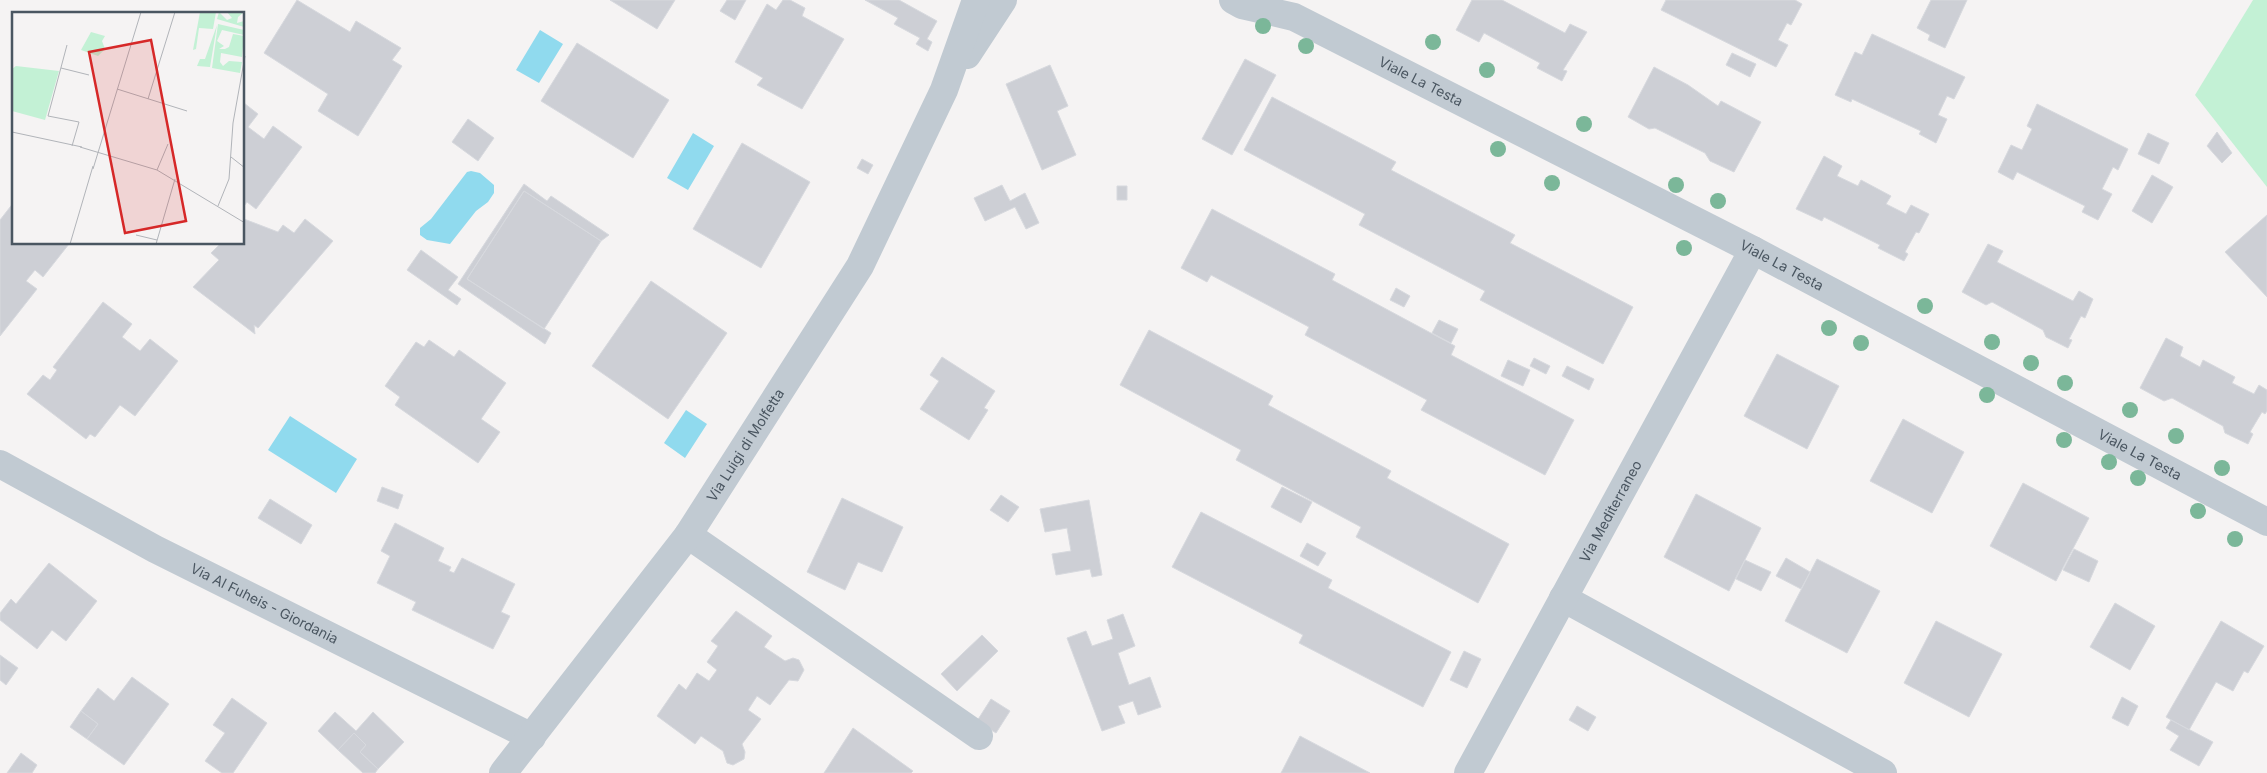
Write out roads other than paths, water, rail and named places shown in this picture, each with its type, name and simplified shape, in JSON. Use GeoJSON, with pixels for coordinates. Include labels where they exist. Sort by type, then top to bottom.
{"type":"FeatureCollection","features":[{"type":"Feature","properties":{"kind":"street","name":"Via Luigi di Molfetta"},"geometry":{"type":"LineString","coordinates":[[503,773],[688,535],[860,266],[944,90],[976,0]]}},
{"type":"Feature","properties":{"kind":"street","name":"Via Luigi di Molfetta"},"geometry":{"type":"LineString","coordinates":[[944,90],[1003,0]]}},
{"type":"Feature","properties":{"kind":"street","name":"Viale La Testa"},"geometry":{"type":"LineString","coordinates":[[1233,0],[1242,5],[1285,8],[1753,250],[2267,522]]}},
{"type":"Feature","properties":{"kind":"street","name":"Via Mediterraneo"},"geometry":{"type":"LineString","coordinates":[[1468,773],[1753,250]]}},
{"type":"Feature","properties":{"kind":"street","name":"Via Al Fuheis - Giordania"},"geometry":{"type":"LineString","coordinates":[[0,464],[156,549],[532,737]]}},
{"type":"Feature","properties":{"kind":"street"},"geometry":{"type":"LineString","coordinates":[[688,535],[980,736]]}},
{"type":"Feature","properties":{"kind":"street"},"geometry":{"type":"LineString","coordinates":[[1563,598],[1883,773]]}},
{"type":"Feature","properties":{"kind":"water"},"geometry":{"type":"Polygon","coordinates":[[[540,30],[563,44],[539,83],[516,70],[540,30]]]}},
{"type":"Feature","properties":{"kind":"water"},"geometry":{"type":"Polygon","coordinates":[[[693,133],[714,146],[688,190],[667,178],[693,133]]]}},
{"type":"Feature","properties":{"kind":"water"},"geometry":{"type":"Polygon","coordinates":[[[467,172],[480,173],[494,185],[494,193],[488,202],[476,211],[450,244],[427,240],[420,235],[420,228],[431,219],[467,172]]]}},
{"type":"Feature","properties":{"kind":"water"},"geometry":{"type":"Polygon","coordinates":[[[686,410],[707,424],[685,458],[664,443],[686,410]]]}},
{"type":"Feature","properties":{"kind":"water"},"geometry":{"type":"Polygon","coordinates":[[[290,416],[357,459],[336,493],[268,450],[290,416]]]}}]}
